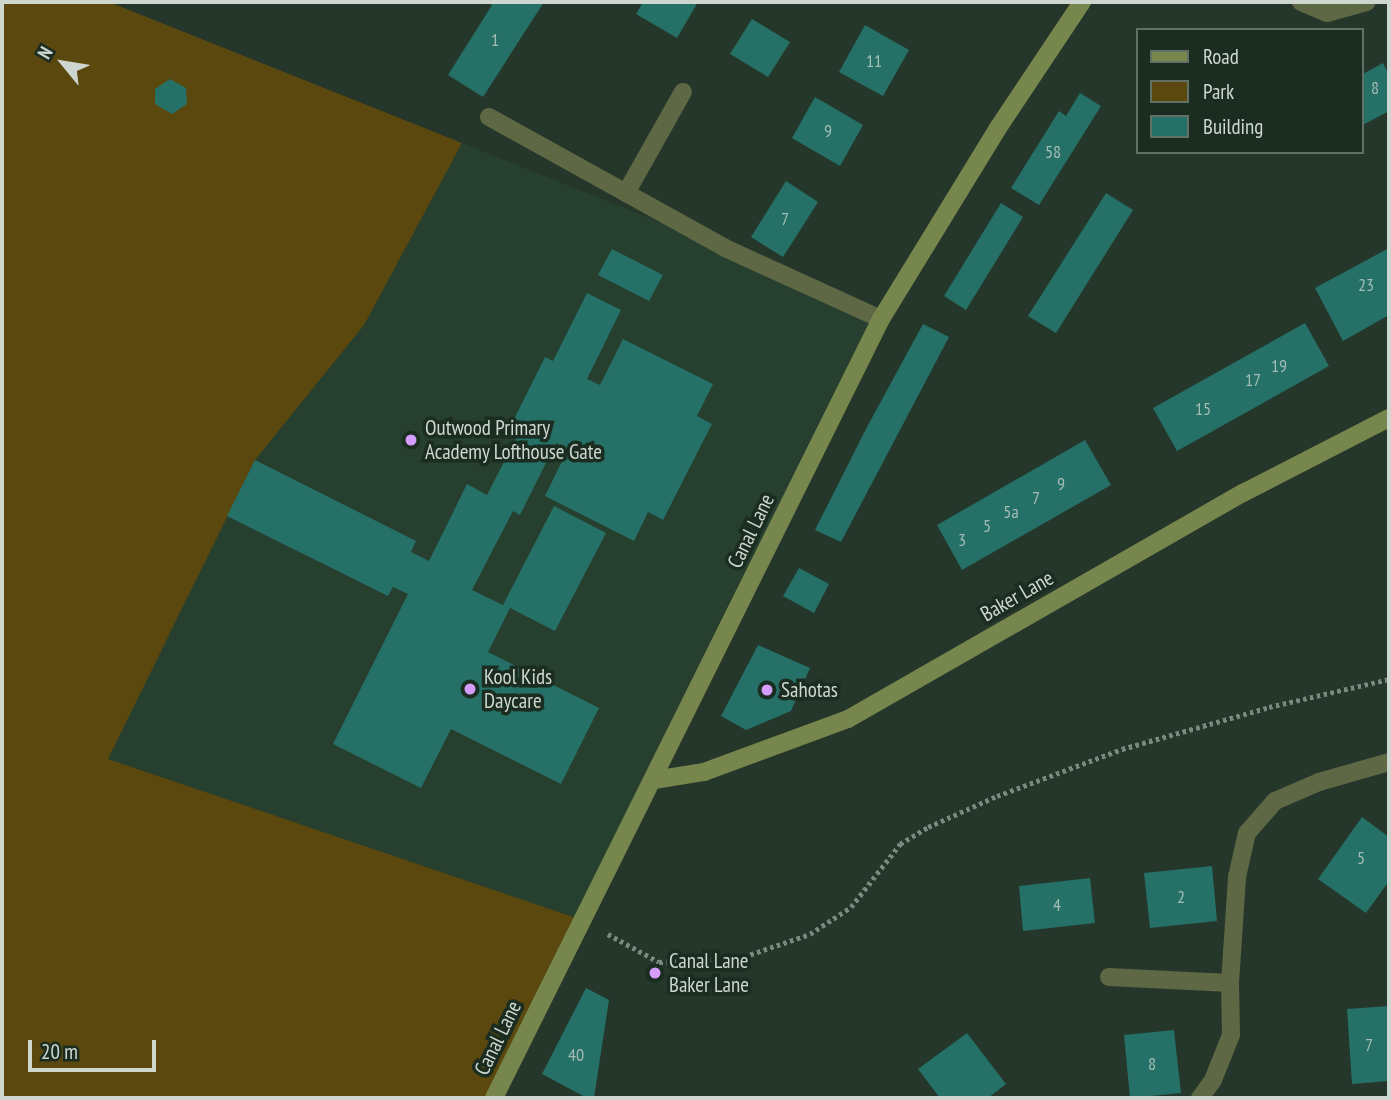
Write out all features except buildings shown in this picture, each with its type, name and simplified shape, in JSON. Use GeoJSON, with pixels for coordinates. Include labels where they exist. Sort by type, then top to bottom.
{"type":"FeatureCollection","features":[{"type":"Feature","properties":{"kind":"street","name":"Canal Lane"},"geometry":{"type":"LineString","coordinates":[[494,1098],[881,319],[998,128],[1082,2]]}},
{"type":"Feature","properties":{"kind":"street"},"geometry":{"type":"LineString","coordinates":[[1301,2],[1328,13],[1367,2]]}},
{"type":"Feature","properties":{"kind":"street"},"geometry":{"type":"LineString","coordinates":[[626,192],[683,92]]}},
{"type":"Feature","properties":{"kind":"street"},"geometry":{"type":"LineString","coordinates":[[489,117],[725,248],[881,319]]}},
{"type":"Feature","properties":{"kind":"street","name":"Baker Lane"},"geometry":{"type":"LineString","coordinates":[[654,780],[704,772],[848,719],[1243,493],[1389,418]]}},
{"type":"Feature","properties":{"kind":"street"},"geometry":{"type":"LineString","coordinates":[[1200,1098],[1213,1080],[1231,1035],[1230,983],[1237,877],[1247,834],[1275,801],[1319,782],[1389,762]]}},
{"type":"Feature","properties":{"kind":"street"},"geometry":{"type":"LineString","coordinates":[[1109,976],[1230,983]]}},
{"type":"Feature","properties":{"kind":"path"},"geometry":{"type":"LineString","coordinates":[[582,920],[659,962],[737,959],[810,934],[851,907],[900,844],[928,827],[997,796],[1122,749],[1269,707],[1389,679]]}},
{"type":"Feature","properties":{"kind":"shaded area","name":"Outwood Primary Academy Lofthouse Gate"},"geometry":{"type":"Polygon","coordinates":[[[110,3],[725,248],[881,319],[582,920],[107,759],[110,3]]]}},
{"type":"Feature","properties":{"kind":"green space"},"geometry":{"type":"Polygon","coordinates":[[[2,2],[109,2],[462,143],[364,325],[255,460],[108,759],[582,920],[494,1098],[2,1098],[2,2]]]}},
{"type":"Feature","properties":{"kind":"place","name":"Outwood Primary Academy Lofthouse Gate"},"geometry":{"type":"Point","coordinates":[411,440]}},
{"type":"Feature","properties":{"kind":"place","name":"Kool Kids Daycare"},"geometry":{"type":"Point","coordinates":[470,689]}},
{"type":"Feature","properties":{"kind":"place","name":"Sahotas"},"geometry":{"type":"Point","coordinates":[767,690]}},
{"type":"Feature","properties":{"kind":"place","name":"Canal Lane Baker Lane"},"geometry":{"type":"Point","coordinates":[655,973]}}]}
